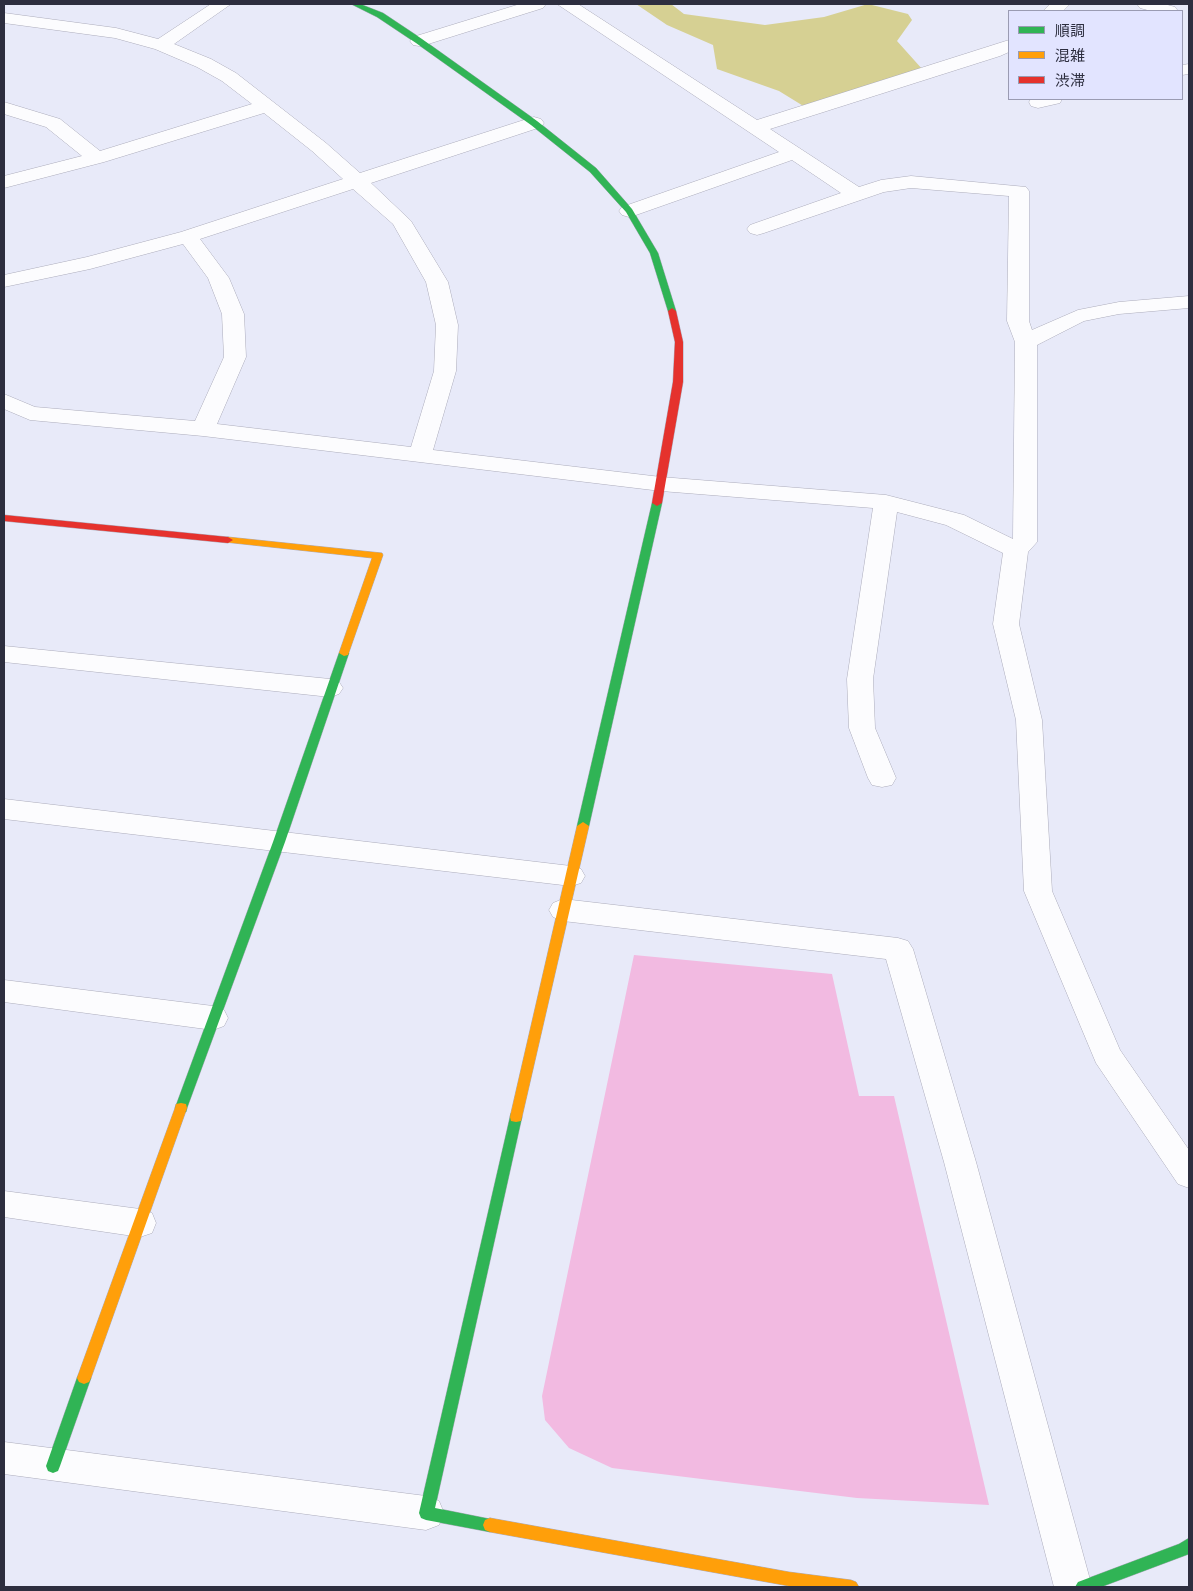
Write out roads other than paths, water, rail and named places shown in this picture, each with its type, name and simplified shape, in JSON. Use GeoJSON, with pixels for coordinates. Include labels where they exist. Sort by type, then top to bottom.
{"type":"FeatureCollection","features":[{"type":"Feature","properties":{"kind":"street"},"geometry":{"type":"LineString","coordinates":[[161,45],[222,4]]}},
{"type":"Feature","properties":{"kind":"street"},"geometry":{"type":"LineString","coordinates":[[355,4],[380,16],[419,41],[534,123],[592,170],[629,211],[654,253],[669,299],[679,342],[678,382],[661,484],[426,1513]]}},
{"type":"Feature","properties":{"kind":"street"},"geometry":{"type":"LineString","coordinates":[[419,41],[537,4]]}},
{"type":"Feature","properties":{"kind":"street"},"geometry":{"type":"LineString","coordinates":[[566,4],[855,193]]}},
{"type":"Feature","properties":{"kind":"street"},"geometry":{"type":"LineString","coordinates":[[1146,4],[1166,10]]}},
{"type":"Feature","properties":{"kind":"street"},"geometry":{"type":"LineString","coordinates":[[4,18],[54,23],[116,33],[161,45],[204,62],[229,77],[358,180],[401,221],[437,282],[447,325],[445,371],[420,454]]}},
{"type":"Feature","properties":{"kind":"street"},"geometry":{"type":"LineString","coordinates":[[756,127],[994,52],[1008,45]]}},
{"type":"Feature","properties":{"kind":"street"},"geometry":{"type":"LineString","coordinates":[[4,182],[97,158],[266,106]]}},
{"type":"Feature","properties":{"kind":"street"},"geometry":{"type":"LineString","coordinates":[[4,108],[53,123],[97,158]]}},
{"type":"Feature","properties":{"kind":"street"},"geometry":{"type":"LineString","coordinates":[[4,281],[90,263],[188,236],[534,123]]}},
{"type":"Feature","properties":{"kind":"street"},"geometry":{"type":"LineString","coordinates":[[629,211],[794,153]]}},
{"type":"Feature","properties":{"kind":"street"},"geometry":{"type":"LineString","coordinates":[[757,230],[855,193],[880,186],[911,182],[1019,190],[1018,321],[1026,342],[1025,542],[1016,550],[1006,624],[1029,720],[1038,891],[1107,1055],[1189,1175]]}},
{"type":"Feature","properties":{"kind":"street"},"geometry":{"type":"LineString","coordinates":[[188,236],[218,278],[233,314],[235,357],[203,429]]}},
{"type":"Feature","properties":{"kind":"street"},"geometry":{"type":"LineString","coordinates":[[1026,342],[1078,316],[1119,308],[1189,302]]}},
{"type":"Feature","properties":{"kind":"street"},"geometry":{"type":"LineString","coordinates":[[4,401],[30,413],[203,429],[661,484],[886,502],[955,520],[1016,550]]}},
{"type":"Feature","properties":{"kind":"street"},"geometry":{"type":"LineString","coordinates":[[882,778],[862,728],[860,679],[886,502]]}},
{"type":"Feature","properties":{"kind":"street"},"geometry":{"type":"LineString","coordinates":[[4,518],[378,555],[330,688],[279,842],[213,1018],[52,1466]]}},
{"type":"Feature","properties":{"kind":"street"},"geometry":{"type":"LineString","coordinates":[[4,654],[330,688]]}},
{"type":"Feature","properties":{"kind":"street"},"geometry":{"type":"LineString","coordinates":[[4,809],[571,876]]}},
{"type":"Feature","properties":{"kind":"street"},"geometry":{"type":"LineString","coordinates":[[564,910],[898,949],[960,1162],[1073,1587]]}},
{"type":"Feature","properties":{"kind":"street"},"geometry":{"type":"LineString","coordinates":[[4,991],[213,1018]]}},
{"type":"Feature","properties":{"kind":"street"},"geometry":{"type":"LineString","coordinates":[[4,1204],[140,1223]]}},
{"type":"Feature","properties":{"kind":"street"},"geometry":{"type":"LineString","coordinates":[[4,1458],[52,1466],[426,1513],[789,1579],[850,1587]]}},
{"type":"Feature","properties":{"kind":"street"},"geometry":{"type":"LineString","coordinates":[[1083,1587],[1184,1550],[1189,1545]]}}]}
